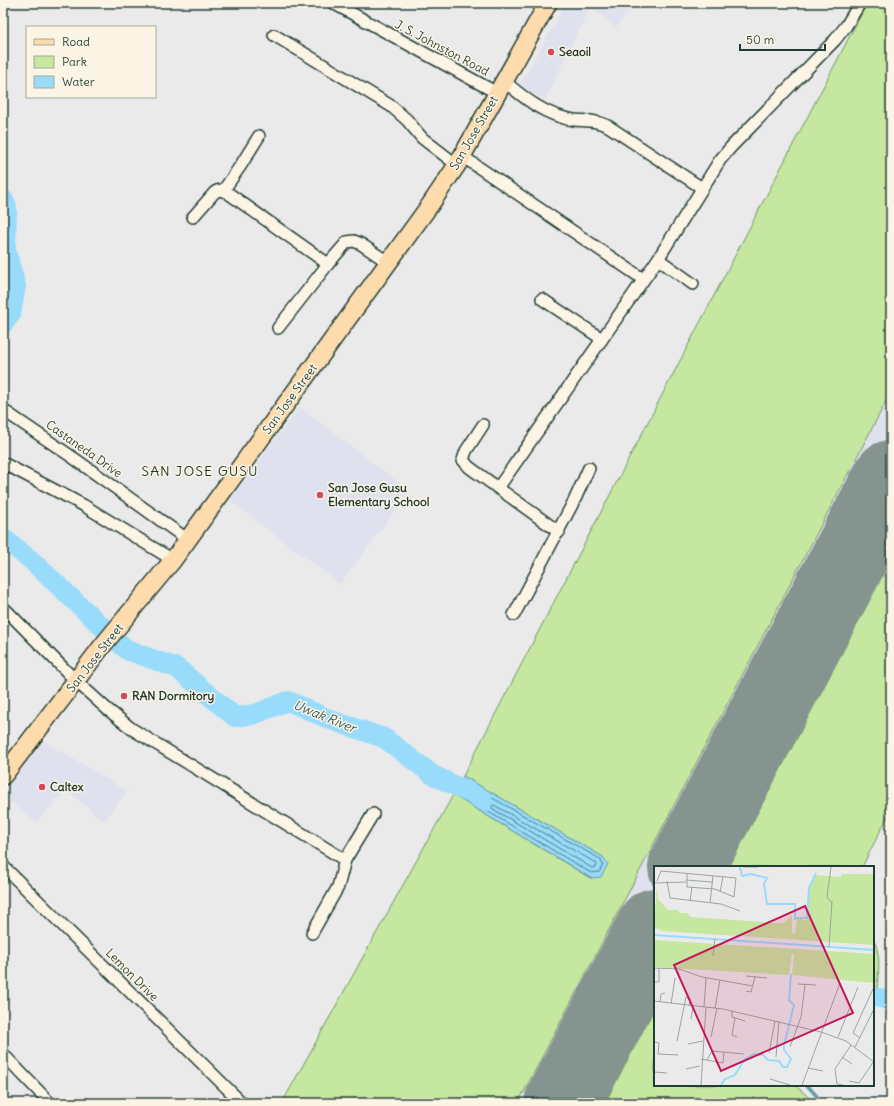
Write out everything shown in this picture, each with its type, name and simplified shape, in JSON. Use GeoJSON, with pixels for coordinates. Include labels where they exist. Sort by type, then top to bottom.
{"type":"FeatureCollection","features":[{"type":"Feature","properties":{"kind":"main road","name":"San Jose Street"},"geometry":{"type":"LineString","coordinates":[[3,776],[103,645],[188,540],[430,205],[459,161],[548,3]]}},
{"type":"Feature","properties":{"kind":"street","name":"J. S. Johnston Road"},"geometry":{"type":"LineString","coordinates":[[333,3],[526,99],[539,108],[556,116],[574,120],[592,120],[608,126],[702,188]]}},
{"type":"Feature","properties":{"kind":"street"},"geometry":{"type":"LineString","coordinates":[[498,488],[644,280],[702,188],[730,147],[835,40],[846,26],[860,3]]}},
{"type":"Feature","properties":{"kind":"street"},"geometry":{"type":"LineString","coordinates":[[274,35],[391,106],[407,120],[422,138],[644,280]]}},
{"type":"Feature","properties":{"kind":"street"},"geometry":{"type":"LineString","coordinates":[[223,191],[260,136]]}},
{"type":"Feature","properties":{"kind":"street"},"geometry":{"type":"LineString","coordinates":[[193,217],[218,190],[223,191],[328,264]]}},
{"type":"Feature","properties":{"kind":"street"},"geometry":{"type":"LineString","coordinates":[[278,328],[347,242],[354,241],[360,244],[389,263]]}},
{"type":"Feature","properties":{"kind":"street"},"geometry":{"type":"LineString","coordinates":[[658,259],[693,284]]}},
{"type":"Feature","properties":{"kind":"street"},"geometry":{"type":"LineString","coordinates":[[542,299],[602,339]]}},
{"type":"Feature","properties":{"kind":"street","name":"Castaneda Drive"},"geometry":{"type":"LineString","coordinates":[[3,410],[75,459],[188,540]]}},
{"type":"Feature","properties":{"kind":"street"},"geometry":{"type":"LineString","coordinates":[[483,425],[466,451],[463,460],[469,467],[558,532]]}},
{"type":"Feature","properties":{"kind":"street"},"geometry":{"type":"LineString","coordinates":[[3,463],[83,505],[173,560]]}},
{"type":"Feature","properties":{"kind":"street"},"geometry":{"type":"LineString","coordinates":[[514,615],[575,499],[589,468]]}},
{"type":"Feature","properties":{"kind":"street"},"geometry":{"type":"LineString","coordinates":[[3,607],[76,681],[132,729],[345,860]]}},
{"type":"Feature","properties":{"kind":"street"},"geometry":{"type":"LineString","coordinates":[[312,933],[338,887],[345,860],[373,814]]}},
{"type":"Feature","properties":{"kind":"street","name":"Lemon Drive"},"geometry":{"type":"LineString","coordinates":[[3,866],[242,1103]]}},
{"type":"Feature","properties":{"kind":"street"},"geometry":{"type":"LineString","coordinates":[[3,1054],[50,1103]]}},
{"type":"Feature","properties":{"kind":"shaded area"},"geometry":{"type":"Polygon","coordinates":[[[566,3],[634,3],[616,28],[590,7],[545,100],[519,86],[566,3]]]}},
{"type":"Feature","properties":{"kind":"shaded area"},"geometry":{"type":"Polygon","coordinates":[[[867,3],[891,3],[891,810],[863,866],[654,866],[654,1086],[741,1103],[282,1103],[453,795],[867,3]]]}},
{"type":"Feature","properties":{"kind":"shaded area","name":"San Jose Gusu Elementary School"},"geometry":{"type":"Polygon","coordinates":[[[300,407],[410,491],[340,584],[229,500],[300,407]]]}},
{"type":"Feature","properties":{"kind":"shaded area"},"geometry":{"type":"Polygon","coordinates":[[[44,741],[127,791],[104,821],[66,790],[36,823],[3,796],[3,788],[44,741]]]}},
{"type":"Feature","properties":{"kind":"green space"},"geometry":{"type":"Polygon","coordinates":[[[867,3],[891,3],[891,392],[518,1103],[282,1103],[453,795],[590,878],[601,876],[603,857],[463,776],[867,3]]]}},
{"type":"Feature","properties":{"kind":"green space"},"geometry":{"type":"Polygon","coordinates":[[[891,560],[891,810],[863,866],[730,866],[891,560]]]}},
{"type":"Feature","properties":{"kind":"green space"},"geometry":{"type":"Polygon","coordinates":[[[874,941],[878,951],[879,971],[877,990],[874,988],[874,941]]]}},
{"type":"Feature","properties":{"kind":"green space"},"geometry":{"type":"Polygon","coordinates":[[[654,1010],[654,1086],[796,1086],[815,1103],[605,1103],[654,1010]]]}},
{"type":"Feature","properties":{"kind":"water"},"geometry":{"type":"Polygon","coordinates":[[[463,776],[603,857],[608,864],[601,877],[591,878],[453,795],[463,776]]]}},
{"type":"Feature","properties":{"kind":"waterway","name":"Uwak River"},"geometry":{"type":"LineString","coordinates":[[3,199],[7,206],[6,250],[16,286],[11,314],[3,324]]}},
{"type":"Feature","properties":{"kind":"waterway","name":"Uwak River"},"geometry":{"type":"LineString","coordinates":[[3,538],[32,561],[127,650],[177,668],[235,717],[255,714],[288,701],[331,720],[384,738],[433,775],[482,799]]}},
{"type":"Feature","properties":{"kind":"waterway","name":"Uwak River"},"geometry":{"type":"LineString","coordinates":[[874,997],[885,999],[891,1002]]}},
{"type":"Feature","properties":{"kind":"waterway"},"geometry":{"type":"LineString","coordinates":[[808,1086],[823,1103]]}},
{"type":"Feature","properties":{"kind":"runway"},"geometry":{"type":"LineString","coordinates":[[687,866],[891,478]]}},
{"type":"Feature","properties":{"kind":"runway"},"geometry":{"type":"LineString","coordinates":[[562,1103],[654,928]]}},
{"type":"Feature","properties":{"kind":"place","name":"Seaoil"},"geometry":{"type":"Point","coordinates":[551,52]}},
{"type":"Feature","properties":{"kind":"place","name":"San Jose Gusu Elementary School"},"geometry":{"type":"Point","coordinates":[320,495]}},
{"type":"Feature","properties":{"kind":"place","name":"RAN Dormitory"},"geometry":{"type":"Point","coordinates":[124,696]}},
{"type":"Feature","properties":{"kind":"place","name":"Caltex"},"geometry":{"type":"Point","coordinates":[42,787]}},
{"type":"Feature","properties":{"kind":"district","name":"SAN JOSE GUSU"},"geometry":{"type":"Point","coordinates":[200,471]}}]}
